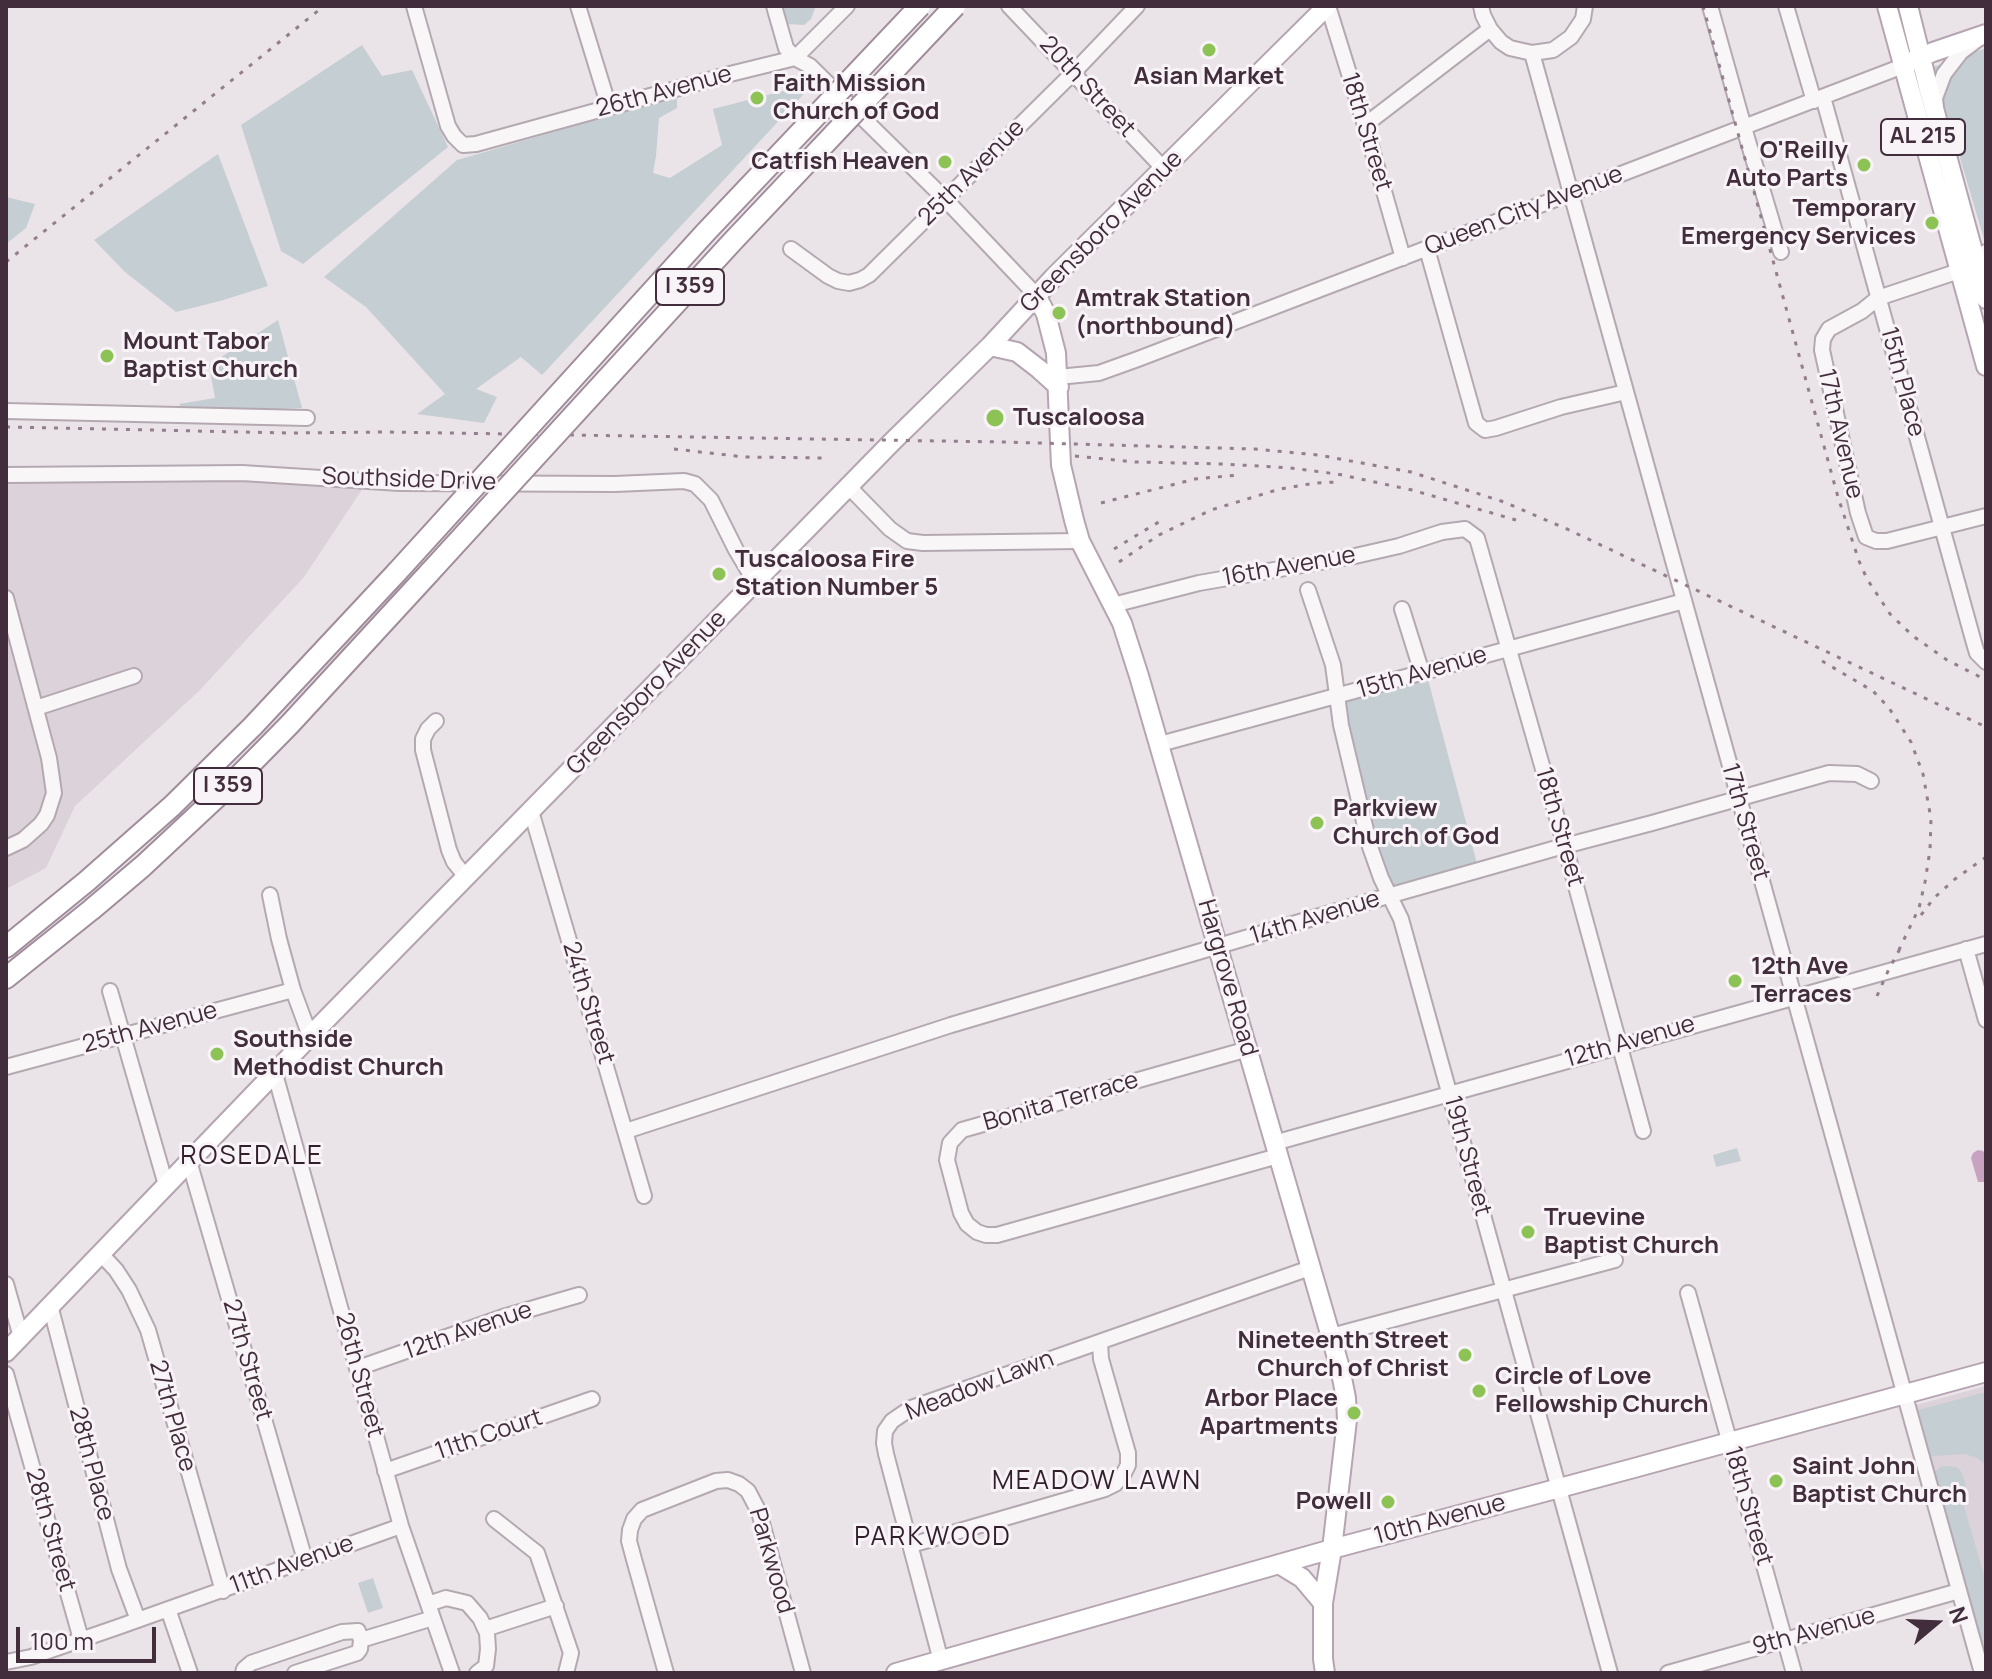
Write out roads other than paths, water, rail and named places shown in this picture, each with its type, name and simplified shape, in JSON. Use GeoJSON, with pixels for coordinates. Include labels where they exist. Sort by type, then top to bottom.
{"type":"FeatureCollection","features":[{"type":"Feature","properties":{"kind":"highway","name":"I 359"},"geometry":{"type":"LineString","coordinates":[[6,947],[172,806],[263,715],[705,233],[920,6]]}},
{"type":"Feature","properties":{"kind":"highway","name":"I 359"},"geometry":{"type":"LineString","coordinates":[[6,978],[91,910],[193,820],[290,724],[732,242],[955,6]]}},
{"type":"Feature","properties":{"kind":"main road","name":"Greensboro Avenue"},"geometry":{"type":"LineString","coordinates":[[6,1352],[310,1036],[893,441],[990,346],[1036,295],[1328,6]]}},
{"type":"Feature","properties":{"kind":"main road","name":"AL 215"},"geometry":{"type":"LineString","coordinates":[[1887,6],[1986,366]]}},
{"type":"Feature","properties":{"kind":"main road","name":"AL 215"},"geometry":{"type":"LineString","coordinates":[[1908,6],[1936,117],[1980,255],[1986,299]]}},
{"type":"Feature","properties":{"kind":"main road","name":"Queen City Avenue"},"geometry":{"type":"LineString","coordinates":[[1903,66],[1920,57],[1985,35]]}},
{"type":"Feature","properties":{"kind":"main road","name":"Hargrove Road"},"geometry":{"type":"LineString","coordinates":[[1036,295],[1044,308],[1056,353],[1061,465],[1080,541],[1122,623],[1131,649],[1340,1368],[1347,1414],[1323,1603],[1325,1673]]}},
{"type":"Feature","properties":{"kind":"main road"},"geometry":{"type":"LineString","coordinates":[[990,346],[1017,352],[1058,382]]}},
{"type":"Feature","properties":{"kind":"main road","name":"10th Avenue"},"geometry":{"type":"LineString","coordinates":[[896,1673],[1332,1549],[1986,1372]]}},
{"type":"Feature","properties":{"kind":"main road"},"geometry":{"type":"LineString","coordinates":[[1279,1564],[1302,1578],[1323,1603]]}},
{"type":"Feature","properties":{"kind":"street","name":"26th Avenue"},"geometry":{"type":"LineString","coordinates":[[414,6],[448,126],[463,145],[795,58]]}},
{"type":"Feature","properties":{"kind":"street"},"geometry":{"type":"LineString","coordinates":[[578,6],[609,107]]}},
{"type":"Feature","properties":{"kind":"street"},"geometry":{"type":"LineString","coordinates":[[774,6],[786,48],[795,58],[810,66],[945,199],[1036,295]]}},
{"type":"Feature","properties":{"kind":"street"},"geometry":{"type":"LineString","coordinates":[[795,58],[847,6]]}},
{"type":"Feature","properties":{"kind":"street","name":"20th Street"},"geometry":{"type":"LineString","coordinates":[[1009,6],[1164,169]]}},
{"type":"Feature","properties":{"kind":"street","name":"18th Street"},"geometry":{"type":"LineString","coordinates":[[1328,6],[1403,258]]}},
{"type":"Feature","properties":{"kind":"street"},"geometry":{"type":"LineString","coordinates":[[1481,6],[1490,29],[1501,42],[1510,48],[1532,53],[1553,50],[1571,37],[1583,19],[1585,6]]}},
{"type":"Feature","properties":{"kind":"street"},"geometry":{"type":"LineString","coordinates":[[1710,6],[1781,252]]}},
{"type":"Feature","properties":{"kind":"street","name":"15th Place"},"geometry":{"type":"LineString","coordinates":[[1786,6],[1819,99],[1878,298],[1977,653],[1986,662]]}},
{"type":"Feature","properties":{"kind":"street","name":"25th Avenue"},"geometry":{"type":"LineString","coordinates":[[791,249],[838,281],[849,283],[860,280],[878,267],[1073,73],[1127,9]]}},
{"type":"Feature","properties":{"kind":"street"},"geometry":{"type":"LineString","coordinates":[[1365,125],[1490,29]]}},
{"type":"Feature","properties":{"kind":"street"},"geometry":{"type":"LineString","coordinates":[[1936,117],[1935,98],[1944,74],[1961,52],[1985,35]]}},
{"type":"Feature","properties":{"kind":"street","name":"17th Street"},"geometry":{"type":"LineString","coordinates":[[1532,53],[1982,1673]]}},
{"type":"Feature","properties":{"kind":"street","name":"Queen City Avenue"},"geometry":{"type":"LineString","coordinates":[[1058,382],[1099,373],[1903,66]]}},
{"type":"Feature","properties":{"kind":"street"},"geometry":{"type":"LineString","coordinates":[[1427,249],[1476,423],[1485,430],[1561,407],[1626,392]]}},
{"type":"Feature","properties":{"kind":"street","name":"17th Avenue"},"geometry":{"type":"LineString","coordinates":[[1942,527],[1887,541],[1866,537],[1824,361],[1823,339],[1829,329],[1862,311],[1878,298],[1959,271],[1980,255]]}},
{"type":"Feature","properties":{"kind":"street"},"geometry":{"type":"LineString","coordinates":[[6,411],[307,418]]}},
{"type":"Feature","properties":{"kind":"street","name":"Southside Drive"},"geometry":{"type":"LineString","coordinates":[[6,475],[242,473],[400,483],[615,484],[684,481],[695,484],[711,500],[755,582]]}},
{"type":"Feature","properties":{"kind":"street"},"geometry":{"type":"LineString","coordinates":[[849,487],[890,529],[907,541],[1080,541]]}},
{"type":"Feature","properties":{"kind":"street"},"geometry":{"type":"LineString","coordinates":[[1942,527],[1986,516]]}},
{"type":"Feature","properties":{"kind":"street","name":"18th Street"},"geometry":{"type":"LineString","coordinates":[[1465,529],[1477,538],[1643,1131]]}},
{"type":"Feature","properties":{"kind":"street","name":"16th Avenue"},"geometry":{"type":"LineString","coordinates":[[1113,605],[1199,583],[1355,556],[1442,532],[1465,529]]}},
{"type":"Feature","properties":{"kind":"street","name":"19th Street"},"geometry":{"type":"LineString","coordinates":[[1308,590],[1333,665],[1336,697],[1370,847],[1401,919],[1610,1673]]}},
{"type":"Feature","properties":{"kind":"street"},"geometry":{"type":"LineString","coordinates":[[6,598],[49,758],[54,793],[41,824],[23,840],[6,848]]}},
{"type":"Feature","properties":{"kind":"street","name":"15th Avenue"},"geometry":{"type":"LineString","coordinates":[[1160,744],[1684,601]]}},
{"type":"Feature","properties":{"kind":"street"},"geometry":{"type":"LineString","coordinates":[[1402,609],[1422,673]]}},
{"type":"Feature","properties":{"kind":"street"},"geometry":{"type":"LineString","coordinates":[[36,708],[134,676]]}},
{"type":"Feature","properties":{"kind":"street"},"geometry":{"type":"LineString","coordinates":[[436,721],[423,739],[423,750],[449,850],[466,877]]}},
{"type":"Feature","properties":{"kind":"street","name":"14th Avenue"},"geometry":{"type":"LineString","coordinates":[[626,1131],[951,1025],[1565,846],[1829,773],[1857,774],[1871,781]]}},
{"type":"Feature","properties":{"kind":"street","name":"24th Street"},"geometry":{"type":"LineString","coordinates":[[531,811],[644,1196]]}},
{"type":"Feature","properties":{"kind":"street"},"geometry":{"type":"LineString","coordinates":[[270,895],[293,990],[310,1036]]}},
{"type":"Feature","properties":{"kind":"street","name":"12th Avenue"},"geometry":{"type":"LineString","coordinates":[[1276,1149],[1449,1093],[1986,944]]}},
{"type":"Feature","properties":{"kind":"street"},"geometry":{"type":"LineString","coordinates":[[1966,949],[1986,1020]]}},
{"type":"Feature","properties":{"kind":"street","name":"25th Avenue"},"geometry":{"type":"LineString","coordinates":[[6,1067],[293,990]]}},
{"type":"Feature","properties":{"kind":"street"},"geometry":{"type":"LineString","coordinates":[[110,991],[166,1185]]}},
{"type":"Feature","properties":{"kind":"street","name":"Bonita Terrace"},"geometry":{"type":"LineString","coordinates":[[1248,1049],[962,1130],[950,1143],[947,1160],[961,1213],[967,1224],[977,1232],[997,1235],[1276,1149]]}},
{"type":"Feature","properties":{"kind":"street","name":"26th Street"},"geometry":{"type":"LineString","coordinates":[[275,1074],[401,1526],[452,1673]]}},
{"type":"Feature","properties":{"kind":"street","name":"27th Street"},"geometry":{"type":"LineString","coordinates":[[189,1161],[305,1560]]}},
{"type":"Feature","properties":{"kind":"street","name":"27th Place"},"geometry":{"type":"LineString","coordinates":[[100,1253],[129,1290],[148,1330],[223,1591]]}},
{"type":"Feature","properties":{"kind":"street"},"geometry":{"type":"LineString","coordinates":[[1331,1336],[1615,1260]]}},
{"type":"Feature","properties":{"kind":"street","name":"Meadow Lawn"},"geometry":{"type":"LineString","coordinates":[[941,1661],[884,1443],[885,1431],[892,1421],[911,1408],[1310,1268]]}},
{"type":"Feature","properties":{"kind":"street"},"geometry":{"type":"LineString","coordinates":[[6,1284],[21,1337]]}},
{"type":"Feature","properties":{"kind":"street","name":"18th Street"},"geometry":{"type":"LineString","coordinates":[[1688,1293],[1794,1673]]}},
{"type":"Feature","properties":{"kind":"street","name":"12th Avenue"},"geometry":{"type":"LineString","coordinates":[[358,1368],[503,1317],[579,1295]]}},
{"type":"Feature","properties":{"kind":"street","name":"28th Place"},"geometry":{"type":"LineString","coordinates":[[50,1305],[119,1569],[138,1620]]}},
{"type":"Feature","properties":{"kind":"street"},"geometry":{"type":"LineString","coordinates":[[911,1545],[1115,1484],[1128,1465],[1128,1453],[1101,1359],[1100,1342]]}},
{"type":"Feature","properties":{"kind":"street","name":"28th Street"},"geometry":{"type":"LineString","coordinates":[[6,1374],[81,1639]]}},
{"type":"Feature","properties":{"kind":"street","name":"11th Court"},"geometry":{"type":"LineString","coordinates":[[385,1471],[592,1399]]}},
{"type":"Feature","properties":{"kind":"street","name":"Parkwood"},"geometry":{"type":"LineString","coordinates":[[666,1673],[629,1541],[630,1530],[642,1510],[716,1481],[728,1480],[748,1491],[759,1512],[803,1673]]}},
{"type":"Feature","properties":{"kind":"street"},"geometry":{"type":"LineString","coordinates":[[494,1519],[537,1553],[571,1653],[566,1673]]}},
{"type":"Feature","properties":{"kind":"street","name":"11th Avenue"},"geometry":{"type":"LineString","coordinates":[[81,1639],[401,1526]]}},
{"type":"Feature","properties":{"kind":"street","name":"9th Avenue"},"geometry":{"type":"LineString","coordinates":[[1668,1673],[1959,1591]]}},
{"type":"Feature","properties":{"kind":"street"},"geometry":{"type":"LineString","coordinates":[[361,1640],[430,1611],[446,1598],[467,1603],[480,1618],[488,1649],[486,1666],[477,1673]]}},
{"type":"Feature","properties":{"kind":"street"},"geometry":{"type":"LineString","coordinates":[[485,1629],[556,1606]]}},
{"type":"Feature","properties":{"kind":"street"},"geometry":{"type":"LineString","coordinates":[[168,1609],[190,1673]]}},
{"type":"Feature","properties":{"kind":"street"},"geometry":{"type":"LineString","coordinates":[[243,1673],[251,1663],[342,1632],[358,1631],[361,1640],[357,1653],[295,1673]]}},
{"type":"Feature","properties":{"kind":"street"},"geometry":{"type":"LineString","coordinates":[[8,1663],[81,1639]]}},
{"type":"Feature","properties":{"kind":"railway"},"geometry":{"type":"LineString","coordinates":[[6,262],[324,6]]}},
{"type":"Feature","properties":{"kind":"railway"},"geometry":{"type":"LineString","coordinates":[[1703,6],[1838,497],[1859,561],[1890,614],[1913,636],[1947,660],[1986,680]]}},
{"type":"Feature","properties":{"kind":"railway"},"geometry":{"type":"LineString","coordinates":[[6,427],[1002,442],[1255,449],[1318,455],[1411,472],[1504,502],[1986,727]]}},
{"type":"Feature","properties":{"kind":"railway"},"geometry":{"type":"LineString","coordinates":[[674,449],[745,457],[823,458]]}},
{"type":"Feature","properties":{"kind":"railway"},"geometry":{"type":"LineString","coordinates":[[1075,456],[1135,462],[1290,468],[1337,474],[1412,490],[1516,520]]}},
{"type":"Feature","properties":{"kind":"railway"},"geometry":{"type":"LineString","coordinates":[[1101,503],[1195,479],[1238,475]]}},
{"type":"Feature","properties":{"kind":"railway"},"geometry":{"type":"LineString","coordinates":[[1119,562],[1159,535],[1211,510],[1280,489],[1337,482]]}},
{"type":"Feature","properties":{"kind":"railway"},"geometry":{"type":"LineString","coordinates":[[1114,549],[1162,520]]}},
{"type":"Feature","properties":{"kind":"railway"},"geometry":{"type":"LineString","coordinates":[[1822,661],[1873,691],[1889,708],[1911,742],[1923,774],[1931,819],[1930,850],[1919,908],[1897,954]]}},
{"type":"Feature","properties":{"kind":"railway"},"geometry":{"type":"LineString","coordinates":[[1921,915],[1955,879],[1986,857]]}},
{"type":"Feature","properties":{"kind":"railway"},"geometry":{"type":"LineString","coordinates":[[1877,996],[1902,945]]}},
{"type":"Feature","properties":{"kind":"place","name":"Asian Market"},"geometry":{"type":"Point","coordinates":[1209,50]}},
{"type":"Feature","properties":{"kind":"place","name":"Faith Mission Church of God"},"geometry":{"type":"Point","coordinates":[757,98]}},
{"type":"Feature","properties":{"kind":"place","name":"Catfish Heaven"},"geometry":{"type":"Point","coordinates":[945,162]}},
{"type":"Feature","properties":{"kind":"place","name":"O'Reilly Auto Parts"},"geometry":{"type":"Point","coordinates":[1864,165]}},
{"type":"Feature","properties":{"kind":"place","name":"Temporary Emergency Services"},"geometry":{"type":"Point","coordinates":[1932,223]}},
{"type":"Feature","properties":{"kind":"place","name":"Amtrak Station (northbound)"},"geometry":{"type":"Point","coordinates":[1059,313]}},
{"type":"Feature","properties":{"kind":"place","name":"Mount Tabor Baptist Church"},"geometry":{"type":"Point","coordinates":[107,356]}},
{"type":"Feature","properties":{"kind":"place","name":"Tuscaloosa"},"geometry":{"type":"Point","coordinates":[995,418]}},
{"type":"Feature","properties":{"kind":"place","name":"Tuscaloosa Fire Station Number 5"},"geometry":{"type":"Point","coordinates":[719,574]}},
{"type":"Feature","properties":{"kind":"place","name":"Parkview Church of God"},"geometry":{"type":"Point","coordinates":[1317,823]}},
{"type":"Feature","properties":{"kind":"place","name":"12th Ave Terraces"},"geometry":{"type":"Point","coordinates":[1735,981]}},
{"type":"Feature","properties":{"kind":"place","name":"Southside Methodist Church"},"geometry":{"type":"Point","coordinates":[217,1054]}},
{"type":"Feature","properties":{"kind":"place","name":"Truevine Baptist Church"},"geometry":{"type":"Point","coordinates":[1528,1232]}},
{"type":"Feature","properties":{"kind":"place","name":"Nineteenth Street Church of Christ"},"geometry":{"type":"Point","coordinates":[1465,1355]}},
{"type":"Feature","properties":{"kind":"place","name":"Circle of Love Fellowship Church"},"geometry":{"type":"Point","coordinates":[1479,1391]}},
{"type":"Feature","properties":{"kind":"place","name":"Arbor Place Apartments"},"geometry":{"type":"Point","coordinates":[1354,1413]}},
{"type":"Feature","properties":{"kind":"place","name":"Saint John Baptist Church"},"geometry":{"type":"Point","coordinates":[1776,1481]}},
{"type":"Feature","properties":{"kind":"place","name":"Powell"},"geometry":{"type":"Point","coordinates":[1388,1502]}},
{"type":"Feature","properties":{"kind":"district","name":"ROSEDALE"},"geometry":{"type":"Point","coordinates":[252,1157]}},
{"type":"Feature","properties":{"kind":"district","name":"MEADOW LAWN"},"geometry":{"type":"Point","coordinates":[1097,1482]}},
{"type":"Feature","properties":{"kind":"district","name":"PARKWOOD"},"geometry":{"type":"Point","coordinates":[933,1538]}}]}
